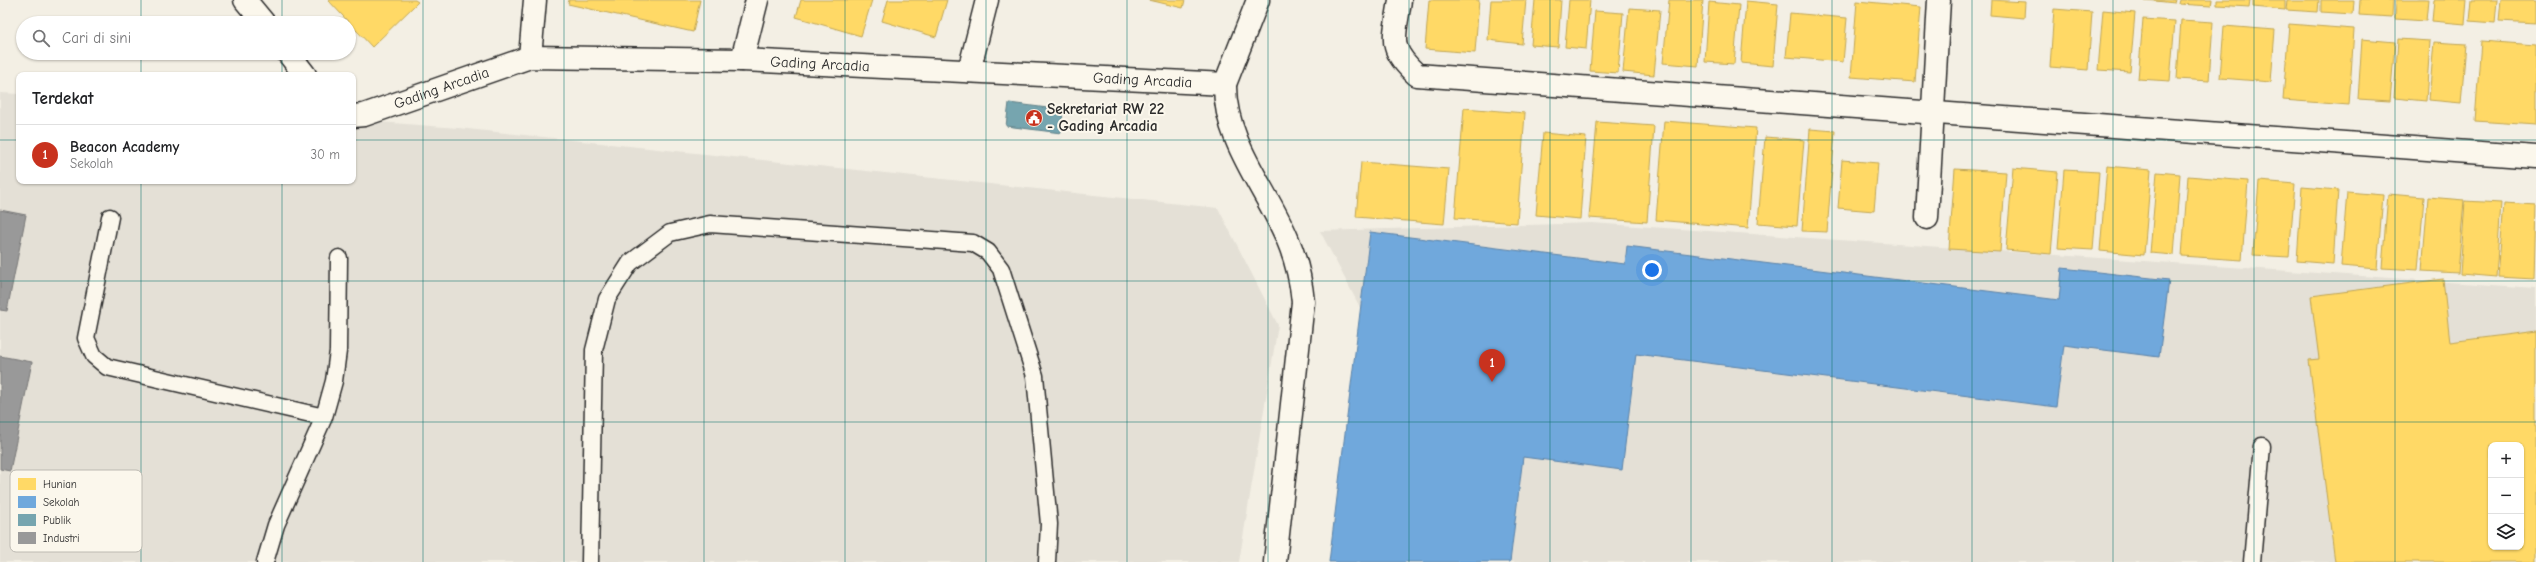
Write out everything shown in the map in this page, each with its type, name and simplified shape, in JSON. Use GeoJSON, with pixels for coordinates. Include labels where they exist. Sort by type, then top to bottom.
{"type":"FeatureCollection","features":[{"type":"Feature","properties":{"kind":"street"},"geometry":{"type":"LineString","coordinates":[[246,0],[259,16]]}},
{"type":"Feature","properties":{"kind":"street"},"geometry":{"type":"LineString","coordinates":[[530,57],[536,0]]}},
{"type":"Feature","properties":{"kind":"street"},"geometry":{"type":"LineString","coordinates":[[742,60],[757,0]]}},
{"type":"Feature","properties":{"kind":"street"},"geometry":{"type":"LineString","coordinates":[[969,70],[987,0]]}},
{"type":"Feature","properties":{"kind":"street"},"geometry":{"type":"LineString","coordinates":[[1258,0],[1226,84],[1228,115],[1241,148],[1286,237],[1297,265],[1303,302],[1274,562]]}},
{"type":"Feature","properties":{"kind":"street"},"geometry":{"type":"LineString","coordinates":[[1400,0],[1394,46],[1402,62],[1417,75],[2536,157]]}},
{"type":"Feature","properties":{"kind":"street"},"geometry":{"type":"LineString","coordinates":[[1927,218],[1932,113],[1940,0]]}},
{"type":"Feature","properties":{"kind":"street","name":"Gading Arcadia"},"geometry":{"type":"LineString","coordinates":[[356,116],[364,115],[530,57],[742,60],[969,70],[1226,84]]}},
{"type":"Feature","properties":{"kind":"street"},"geometry":{"type":"LineString","coordinates":[[293,60],[303,72]]}},
{"type":"Feature","properties":{"kind":"lane"},"geometry":{"type":"LineString","coordinates":[[110,218],[86,338],[94,356],[107,367],[324,417]]}},
{"type":"Feature","properties":{"kind":"lane"},"geometry":{"type":"LineString","coordinates":[[590,562],[594,350],[606,299],[630,263],[670,232],[710,224],[973,243],[988,252],[1001,269],[1035,376],[1049,524],[1047,562]]}},
{"type":"Feature","properties":{"kind":"lane"},"geometry":{"type":"LineString","coordinates":[[265,562],[276,525],[324,417],[334,381],[338,351],[339,258]]}},
{"type":"Feature","properties":{"kind":"lane"},"geometry":{"type":"LineString","coordinates":[[2252,562],[2262,446]]}},
{"type":"Feature","properties":{"kind":"shaded area"},"geometry":{"type":"Polygon","coordinates":[[[0,93],[16,94],[16,184],[356,184],[356,120],[458,128],[1218,208],[1278,325],[1239,562],[0,562],[0,93]]]}},
{"type":"Feature","properties":{"kind":"shaded area"},"geometry":{"type":"Polygon","coordinates":[[[1592,223],[2536,288],[2536,562],[1341,562],[1375,336],[1320,231],[1592,223]]]}},
{"type":"Feature","properties":{"kind":"building: Hunian"},"geometry":{"type":"Polygon","coordinates":[[[328,0],[415,0],[418,2],[372,47],[356,30],[356,16],[343,16],[328,0]]]}},
{"type":"Feature","properties":{"kind":"building: Hunian"},"geometry":{"type":"Polygon","coordinates":[[[569,0],[700,0],[693,32],[568,4],[569,0]]]}},
{"type":"Feature","properties":{"kind":"building: Hunian"},"geometry":{"type":"Polygon","coordinates":[[[801,0],[872,0],[861,36],[796,17],[801,0]]]}},
{"type":"Feature","properties":{"kind":"building: Hunian"},"geometry":{"type":"Polygon","coordinates":[[[888,0],[947,0],[936,37],[882,21],[888,0]]]}},
{"type":"Feature","properties":{"kind":"building: Hunian"},"geometry":{"type":"Polygon","coordinates":[[[1149,0],[1185,0],[1183,8],[1149,0]]]}},
{"type":"Feature","properties":{"kind":"building: Hunian"},"geometry":{"type":"Polygon","coordinates":[[[1429,0],[1479,0],[1475,53],[1425,49],[1429,0]]]}},
{"type":"Feature","properties":{"kind":"building: Hunian"},"geometry":{"type":"Polygon","coordinates":[[[1491,0],[1526,0],[1522,44],[1488,40],[1491,0]]]}},
{"type":"Feature","properties":{"kind":"building: Hunian"},"geometry":{"type":"Polygon","coordinates":[[[1535,0],[1561,0],[1558,47],[1531,45],[1535,0]]]}},
{"type":"Feature","properties":{"kind":"building: Hunian"},"geometry":{"type":"Polygon","coordinates":[[[1569,0],[1590,0],[1586,49],[1565,47],[1569,0]]]}},
{"type":"Feature","properties":{"kind":"building: Hunian"},"geometry":{"type":"Polygon","coordinates":[[[1669,0],[1703,0],[1698,66],[1663,63],[1669,0]]]}},
{"type":"Feature","properties":{"kind":"building: Hunian"},"geometry":{"type":"Polygon","coordinates":[[[1991,0],[2025,2],[2024,18],[1990,15],[1991,0]]]}},
{"type":"Feature","properties":{"kind":"building: Hunian"},"geometry":{"type":"Polygon","coordinates":[[[2145,0],[2176,0],[2175,3],[2145,0]]]}},
{"type":"Feature","properties":{"kind":"building: Hunian"},"geometry":{"type":"Polygon","coordinates":[[[2180,0],[2212,0],[2211,6],[2179,4],[2180,0]]]}},
{"type":"Feature","properties":{"kind":"building: Hunian"},"geometry":{"type":"Polygon","coordinates":[[[2217,0],[2250,0],[2249,7],[2217,5],[2217,0]]]}},
{"type":"Feature","properties":{"kind":"building: Hunian"},"geometry":{"type":"Polygon","coordinates":[[[2253,0],[2285,0],[2285,10],[2253,7],[2253,0]]]}},
{"type":"Feature","properties":{"kind":"building: Hunian"},"geometry":{"type":"Polygon","coordinates":[[[2287,0],[2319,0],[2318,12],[2286,10],[2287,0]]]}},
{"type":"Feature","properties":{"kind":"building: Hunian"},"geometry":{"type":"Polygon","coordinates":[[[2321,0],[2354,0],[2353,14],[2321,12],[2321,0]]]}},
{"type":"Feature","properties":{"kind":"building: Hunian"},"geometry":{"type":"Polygon","coordinates":[[[2360,0],[2393,0],[2392,17],[2359,15],[2360,0]]]}},
{"type":"Feature","properties":{"kind":"building: Hunian"},"geometry":{"type":"Polygon","coordinates":[[[2396,0],[2428,0],[2426,21],[2395,19],[2396,0]]]}},
{"type":"Feature","properties":{"kind":"building: Hunian"},"geometry":{"type":"Polygon","coordinates":[[[2434,0],[2467,0],[2465,24],[2432,21],[2434,0]]]}},
{"type":"Feature","properties":{"kind":"building: Hunian"},"geometry":{"type":"Polygon","coordinates":[[[2472,0],[2497,0],[2495,23],[2470,21],[2472,0]]]}},
{"type":"Feature","properties":{"kind":"building: Hunian"},"geometry":{"type":"Polygon","coordinates":[[[2501,0],[2536,0],[2536,23],[2499,21],[2501,0]]]}},
{"type":"Feature","properties":{"kind":"building: Hunian"},"geometry":{"type":"Polygon","coordinates":[[[1746,1],[1778,4],[1773,66],[1741,63],[1746,1]]]}},
{"type":"Feature","properties":{"kind":"building: Hunian"},"geometry":{"type":"Polygon","coordinates":[[[1857,1],[1921,7],[1915,82],[1851,77],[1857,1]]]}},
{"type":"Feature","properties":{"kind":"building: Hunian"},"geometry":{"type":"Polygon","coordinates":[[[1709,2],[1739,5],[1734,64],[1705,62],[1709,2]]]}},
{"type":"Feature","properties":{"kind":"building: Hunian"},"geometry":{"type":"Polygon","coordinates":[[[1629,8],[1660,10],[1654,75],[1623,72],[1629,8]]]}},
{"type":"Feature","properties":{"kind":"building: Hunian"},"geometry":{"type":"Polygon","coordinates":[[[2054,9],[2092,12],[2088,70],[2050,67],[2054,9]]]}},
{"type":"Feature","properties":{"kind":"building: Hunian"},"geometry":{"type":"Polygon","coordinates":[[[2103,10],[2135,13],[2130,72],[2098,70],[2103,10]]]}},
{"type":"Feature","properties":{"kind":"building: Hunian"},"geometry":{"type":"Polygon","coordinates":[[[1595,11],[1623,13],[1618,73],[1590,71],[1595,11]]]}},
{"type":"Feature","properties":{"kind":"building: Hunian"},"geometry":{"type":"Polygon","coordinates":[[[1790,13],[1847,18],[1843,62],[1786,57],[1790,13]]]}},
{"type":"Feature","properties":{"kind":"building: Hunian"},"geometry":{"type":"Polygon","coordinates":[[[2143,19],[2175,21],[2170,81],[2138,79],[2143,19]]]}},
{"type":"Feature","properties":{"kind":"building: Hunian"},"geometry":{"type":"Polygon","coordinates":[[[2181,20],[2213,22],[2209,81],[2177,79],[2181,20]]]}},
{"type":"Feature","properties":{"kind":"building: Hunian"},"geometry":{"type":"Polygon","coordinates":[[[2289,24],[2354,29],[2349,105],[2283,100],[2289,24]]]}},
{"type":"Feature","properties":{"kind":"building: Hunian"},"geometry":{"type":"Polygon","coordinates":[[[2224,26],[2275,30],[2271,82],[2220,78],[2224,26]]]}},
{"type":"Feature","properties":{"kind":"building: Hunian"},"geometry":{"type":"Polygon","coordinates":[[[2362,39],[2395,42],[2390,101],[2358,99],[2362,39]]]}},
{"type":"Feature","properties":{"kind":"building: Hunian"},"geometry":{"type":"Polygon","coordinates":[[[2398,39],[2430,41],[2426,101],[2394,98],[2398,39]]]}},
{"type":"Feature","properties":{"kind":"building: Hunian"},"geometry":{"type":"Polygon","coordinates":[[[2481,41],[2536,45],[2536,125],[2475,121],[2481,41]]]}},
{"type":"Feature","properties":{"kind":"building: Hunian"},"geometry":{"type":"Polygon","coordinates":[[[2434,42],[2466,44],[2461,103],[2429,100],[2434,42]]]}},
{"type":"Feature","properties":{"kind":"building: Hunian"},"geometry":{"type":"Polygon","coordinates":[[[1464,108],[1525,113],[1517,223],[1455,218],[1464,108]]]}},
{"type":"Feature","properties":{"kind":"building: Hunian"},"geometry":{"type":"Polygon","coordinates":[[[1664,121],[1756,128],[1748,228],[1656,220],[1664,121]]]}},
{"type":"Feature","properties":{"kind":"building: Hunian"},"geometry":{"type":"Polygon","coordinates":[[[1597,122],[1654,126],[1647,222],[1589,218],[1597,122]]]}},
{"type":"Feature","properties":{"kind":"building: Hunian"},"geometry":{"type":"Polygon","coordinates":[[[1810,129],[1835,131],[1827,232],[1802,231],[1810,129]]]}},
{"type":"Feature","properties":{"kind":"building: Hunian"},"geometry":{"type":"Polygon","coordinates":[[[1543,133],[1586,137],[1580,219],[1536,215],[1543,133]]]}},
{"type":"Feature","properties":{"kind":"building: Hunian"},"geometry":{"type":"Polygon","coordinates":[[[1765,137],[1804,140],[1797,226],[1758,223],[1765,137]]]}},
{"type":"Feature","properties":{"kind":"building: Hunian"},"geometry":{"type":"Polygon","coordinates":[[[1842,160],[1878,163],[1874,211],[1838,208],[1842,160]]]}},
{"type":"Feature","properties":{"kind":"building: Hunian"},"geometry":{"type":"Polygon","coordinates":[[[1361,162],[1449,169],[1444,224],[1356,217],[1361,162]]]}},
{"type":"Feature","properties":{"kind":"building: Hunian"},"geometry":{"type":"Polygon","coordinates":[[[2107,166],[2151,170],[2144,255],[2100,251],[2107,166]]]}},
{"type":"Feature","properties":{"kind":"building: Hunian"},"geometry":{"type":"Polygon","coordinates":[[[2013,168],[2058,172],[2051,254],[2006,250],[2013,168]]]}},
{"type":"Feature","properties":{"kind":"building: Hunian"},"geometry":{"type":"Polygon","coordinates":[[[1955,169],[2006,172],[2000,252],[1949,249],[1955,169]]]}},
{"type":"Feature","properties":{"kind":"building: Hunian"},"geometry":{"type":"Polygon","coordinates":[[[2064,170],[2099,172],[2093,250],[2058,248],[2064,170]]]}},
{"type":"Feature","properties":{"kind":"building: Hunian"},"geometry":{"type":"Polygon","coordinates":[[[2157,172],[2180,174],[2174,255],[2150,253],[2157,172]]]}},
{"type":"Feature","properties":{"kind":"building: Hunian"},"geometry":{"type":"Polygon","coordinates":[[[2188,176],[2248,181],[2242,260],[2182,256],[2188,176]]]}},
{"type":"Feature","properties":{"kind":"building: Hunian"},"geometry":{"type":"Polygon","coordinates":[[[2259,181],[2295,184],[2289,257],[2253,255],[2259,181]]]}},
{"type":"Feature","properties":{"kind":"building: Hunian"},"geometry":{"type":"Polygon","coordinates":[[[2302,187],[2338,190],[2333,264],[2297,261],[2302,187]]]}},
{"type":"Feature","properties":{"kind":"building: Hunian"},"geometry":{"type":"Polygon","coordinates":[[[2347,192],[2383,195],[2377,269],[2341,266],[2347,192]]]}},
{"type":"Feature","properties":{"kind":"building: Hunian"},"geometry":{"type":"Polygon","coordinates":[[[2388,194],[2424,197],[2418,270],[2382,268],[2388,194]]]}},
{"type":"Feature","properties":{"kind":"building: Hunian"},"geometry":{"type":"Polygon","coordinates":[[[2428,197],[2464,200],[2458,273],[2422,271],[2428,197]]]}},
{"type":"Feature","properties":{"kind":"building: Hunian"},"geometry":{"type":"Polygon","coordinates":[[[2465,201],[2501,203],[2496,277],[2460,274],[2465,201]]]}},
{"type":"Feature","properties":{"kind":"building: Hunian"},"geometry":{"type":"Polygon","coordinates":[[[2504,203],[2536,205],[2534,279],[2498,277],[2504,203]]]}},
{"type":"Feature","properties":{"kind":"building: Hunian"},"geometry":{"type":"Polygon","coordinates":[[[2443,279],[2450,342],[2536,331],[2536,562],[2335,562],[2309,360],[2319,359],[2311,296],[2443,279]]]}},
{"type":"Feature","properties":{"kind":"building: Sekolah"},"geometry":{"type":"Polygon","coordinates":[[[1370,232],[1625,264],[1627,246],[2059,300],[2062,268],[2169,280],[2159,357],[2064,345],[2056,407],[1636,354],[1622,470],[1523,457],[1510,562],[1329,562],[1370,232]]]}},
{"type":"Feature","properties":{"kind":"building: Publik","name":"Sekretariat RW 22 - Gading Arcadia"},"geometry":{"type":"Polygon","coordinates":[[[1009,103],[1063,110],[1061,133],[1006,126],[1009,103]]]}},
{"type":"Feature","properties":{"kind":"building: Industri"},"geometry":{"type":"Polygon","coordinates":[[[0,210],[26,215],[7,311],[0,310],[0,210]]]}},
{"type":"Feature","properties":{"kind":"building: Industri"},"geometry":{"type":"Polygon","coordinates":[[[0,356],[32,362],[10,471],[0,469],[0,356]]]}},
{"type":"Feature","properties":{"kind":"place","name":"Sekretariat RW 22 - Gading Arcadia"},"geometry":{"type":"Point","coordinates":[1034,118]}},
{"type":"Feature","properties":{"kind":"place","name":"Beacon Academy"},"geometry":{"type":"Point","coordinates":[1492,382]}}]}
